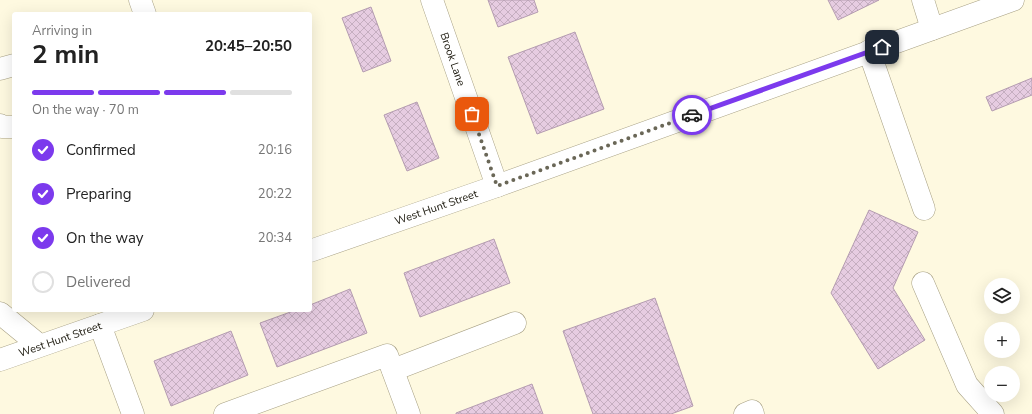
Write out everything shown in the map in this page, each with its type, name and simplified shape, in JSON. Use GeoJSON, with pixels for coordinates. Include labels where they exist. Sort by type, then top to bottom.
{"type":"FeatureCollection","features":[{"type":"Feature","properties":{"kind":"street"},"geometry":{"type":"LineString","coordinates":[[140,0],[144,12]]}},
{"type":"Feature","properties":{"kind":"street","name":"Brook Lane"},"geometry":{"type":"LineString","coordinates":[[432,0],[497,186]]}},
{"type":"Feature","properties":{"kind":"street"},"geometry":{"type":"LineString","coordinates":[[923,0],[932,29]]}},
{"type":"Feature","properties":{"kind":"street","name":"West Hunt Street"},"geometry":{"type":"LineString","coordinates":[[312,250],[497,186],[1013,0]]}},
{"type":"Feature","properties":{"kind":"street"},"geometry":{"type":"LineString","coordinates":[[869,51],[924,209]]}},
{"type":"Feature","properties":{"kind":"street"},"geometry":{"type":"LineString","coordinates":[[0,69],[12,66]]}},
{"type":"Feature","properties":{"kind":"street"},"geometry":{"type":"LineString","coordinates":[[0,125],[2,127],[12,127]]}},
{"type":"Feature","properties":{"kind":"street"},"geometry":{"type":"LineString","coordinates":[[923,283],[967,386],[993,414]]}},
{"type":"Feature","properties":{"kind":"street","name":"West Hunt Street"},"geometry":{"type":"LineString","coordinates":[[0,360],[137,312]]}},
{"type":"Feature","properties":{"kind":"street"},"geometry":{"type":"LineString","coordinates":[[0,313],[39,346]]}},
{"type":"Feature","properties":{"kind":"street"},"geometry":{"type":"LineString","coordinates":[[393,370],[515,323]]}},
{"type":"Feature","properties":{"kind":"street"},"geometry":{"type":"LineString","coordinates":[[100,325],[133,414]]}},
{"type":"Feature","properties":{"kind":"street"},"geometry":{"type":"LineString","coordinates":[[225,414],[387,355],[409,414]]}},
{"type":"Feature","properties":{"kind":"street"},"geometry":{"type":"LineString","coordinates":[[745,414],[752,412],[753,414]]}},
{"type":"Feature","properties":{"kind":"building"},"geometry":{"type":"Polygon","coordinates":[[[488,0],[534,0],[538,12],[498,27],[488,0]]]}},
{"type":"Feature","properties":{"kind":"building"},"geometry":{"type":"Polygon","coordinates":[[[828,0],[879,0],[838,20],[828,0]]]}},
{"type":"Feature","properties":{"kind":"building"},"geometry":{"type":"Polygon","coordinates":[[[371,7],[391,61],[363,72],[342,18],[371,7]]]}},
{"type":"Feature","properties":{"kind":"building"},"geometry":{"type":"Polygon","coordinates":[[[575,32],[604,109],[537,134],[508,57],[575,32]]]}},
{"type":"Feature","properties":{"kind":"building"},"geometry":{"type":"Polygon","coordinates":[[[1032,78],[1032,95],[992,111],[986,97],[1032,78]]]}},
{"type":"Feature","properties":{"kind":"building"},"geometry":{"type":"Polygon","coordinates":[[[417,102],[439,158],[407,171],[384,115],[417,102]]]}},
{"type":"Feature","properties":{"kind":"building"},"geometry":{"type":"Polygon","coordinates":[[[869,210],[918,232],[893,288],[925,340],[878,369],[831,293],[869,210]]]}},
{"type":"Feature","properties":{"kind":"building"},"geometry":{"type":"Polygon","coordinates":[[[494,239],[510,283],[420,317],[404,273],[494,239]]]}},
{"type":"Feature","properties":{"kind":"building"},"geometry":{"type":"Polygon","coordinates":[[[350,289],[367,333],[277,367],[260,323],[290,312],[312,312],[312,304],[350,289]]]}},
{"type":"Feature","properties":{"kind":"building"},"geometry":{"type":"Polygon","coordinates":[[[655,298],[693,406],[671,414],[593,414],[563,331],[655,298]]]}},
{"type":"Feature","properties":{"kind":"building"},"geometry":{"type":"Polygon","coordinates":[[[231,331],[248,375],[171,406],[154,361],[231,331]]]}},
{"type":"Feature","properties":{"kind":"building"},"geometry":{"type":"Polygon","coordinates":[[[532,384],[543,414],[456,414],[456,413],[532,384]]]}},
{"type":"Feature","properties":{"kind":"way so far"},"geometry":{"type":"LineString","coordinates":[[472,114],[497,186],[692,115]]}},
{"type":"Feature","properties":{"kind":"route"},"geometry":{"type":"LineString","coordinates":[[692,115],[882,47]]}}]}
